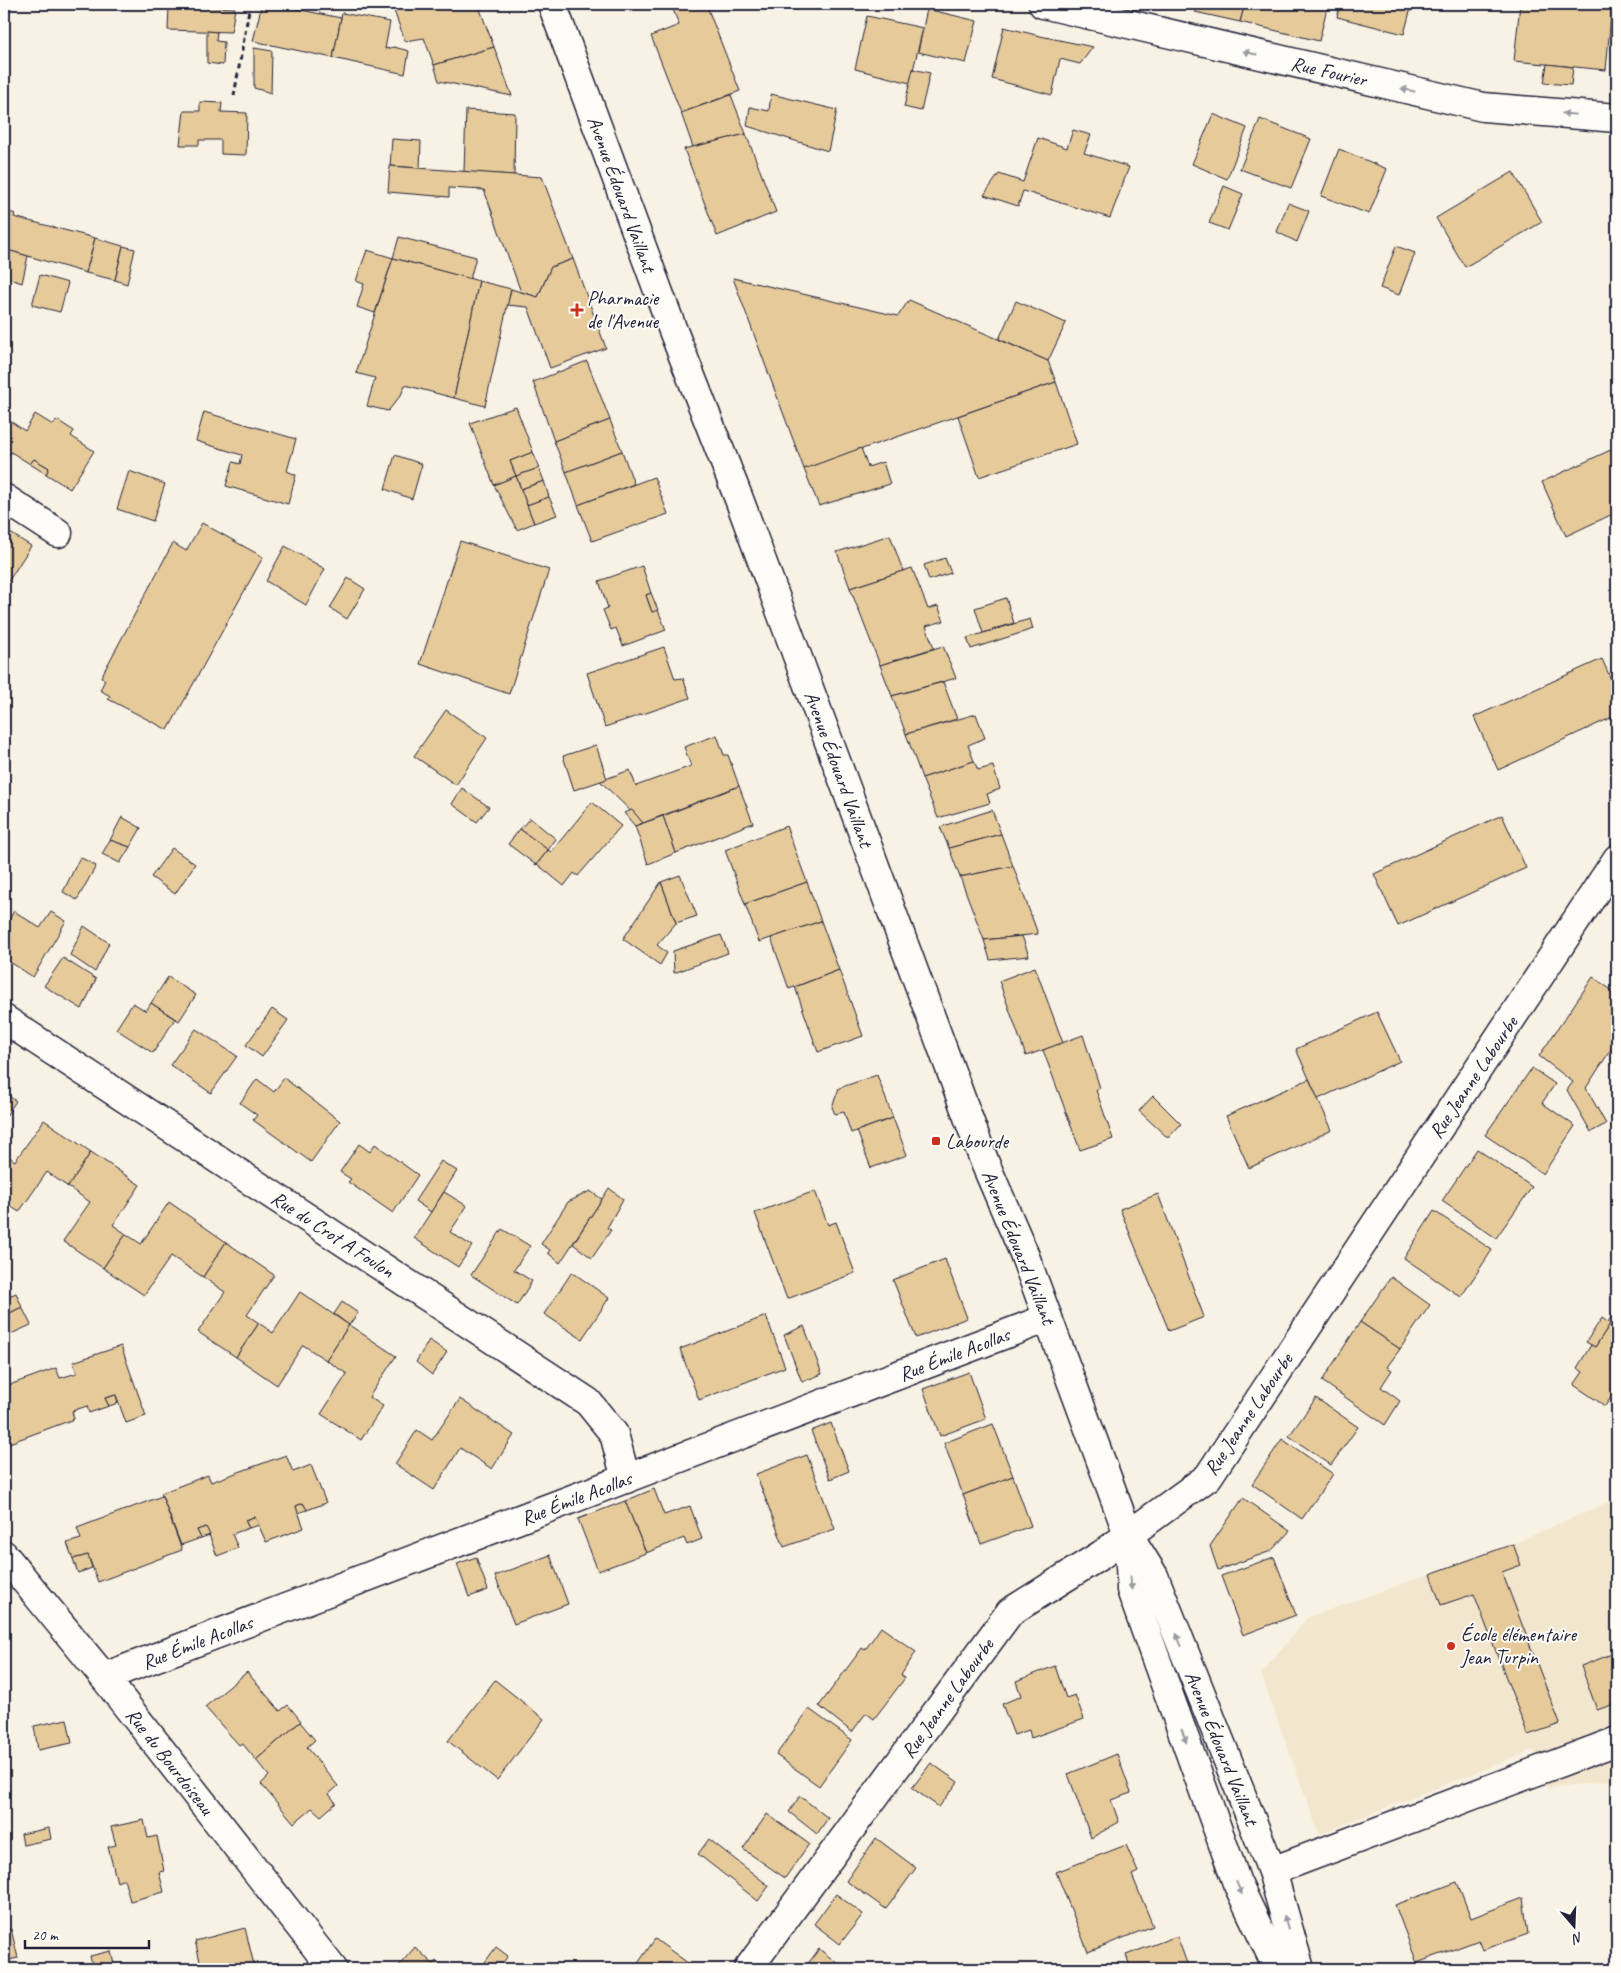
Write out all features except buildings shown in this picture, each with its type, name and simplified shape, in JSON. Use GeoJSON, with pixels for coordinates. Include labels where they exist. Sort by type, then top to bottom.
{"type":"FeatureCollection","features":[{"type":"Feature","properties":{"kind":"street","name":"Avenue Édouard Vaillant"},"geometry":{"type":"LineString","coordinates":[[552,4],[672,328],[739,499],[954,1083],[1048,1318],[1128,1534],[1154,1576],[1272,1871],[1300,1969]]}},
{"type":"Feature","properties":{"kind":"street","name":"Rue Fourier"},"geometry":{"type":"LineString","coordinates":[[1043,4],[1484,107],[1617,118]]}},
{"type":"Feature","properties":{"kind":"street"},"geometry":{"type":"LineString","coordinates":[[4,498],[58,533]]}},
{"type":"Feature","properties":{"kind":"street","name":"Rue Jeanne Labourbe"},"geometry":{"type":"LineString","coordinates":[[748,1969],[1010,1612],[1101,1555],[1208,1477],[1617,859]]}},
{"type":"Feature","properties":{"kind":"street","name":"Rue du Crot A Foulon"},"geometry":{"type":"LineString","coordinates":[[4,1019],[588,1402],[614,1434],[626,1479]]}},
{"type":"Feature","properties":{"kind":"street","name":"Rue Émile Acollas"},"geometry":{"type":"LineString","coordinates":[[104,1677],[1048,1318]]}},
{"type":"Feature","properties":{"kind":"street","name":"Avenue Édouard Vaillant"},"geometry":{"type":"LineString","coordinates":[[1128,1534],[1131,1590],[1237,1883],[1278,1969]]}},
{"type":"Feature","properties":{"kind":"street","name":"Rue du Bourdoiseau"},"geometry":{"type":"LineString","coordinates":[[4,1555],[104,1677],[333,1969]]}},
{"type":"Feature","properties":{"kind":"street"},"geometry":{"type":"LineString","coordinates":[[1272,1871],[1617,1741]]}},
{"type":"Feature","properties":{"kind":"path"},"geometry":{"type":"LineString","coordinates":[[234,96],[250,4]]}},
{"type":"Feature","properties":{"kind":"shaded area","name":"École élémentaire Jean Turpin"},"geometry":{"type":"Polygon","coordinates":[[[1617,1498],[1617,1780],[1548,1788],[1533,1750],[1319,1834],[1261,1674],[1307,1618],[1513,1544],[1617,1498]]]}},
{"type":"Feature","properties":{"kind":"place","name":"Pharmacie de l'Avenue"},"geometry":{"type":"Point","coordinates":[577,310]}},
{"type":"Feature","properties":{"kind":"place","name":"Labourde"},"geometry":{"type":"Point","coordinates":[936,1141]}},
{"type":"Feature","properties":{"kind":"place","name":"École élémentaire Jean Turpin"},"geometry":{"type":"Point","coordinates":[1451,1646]}}]}
